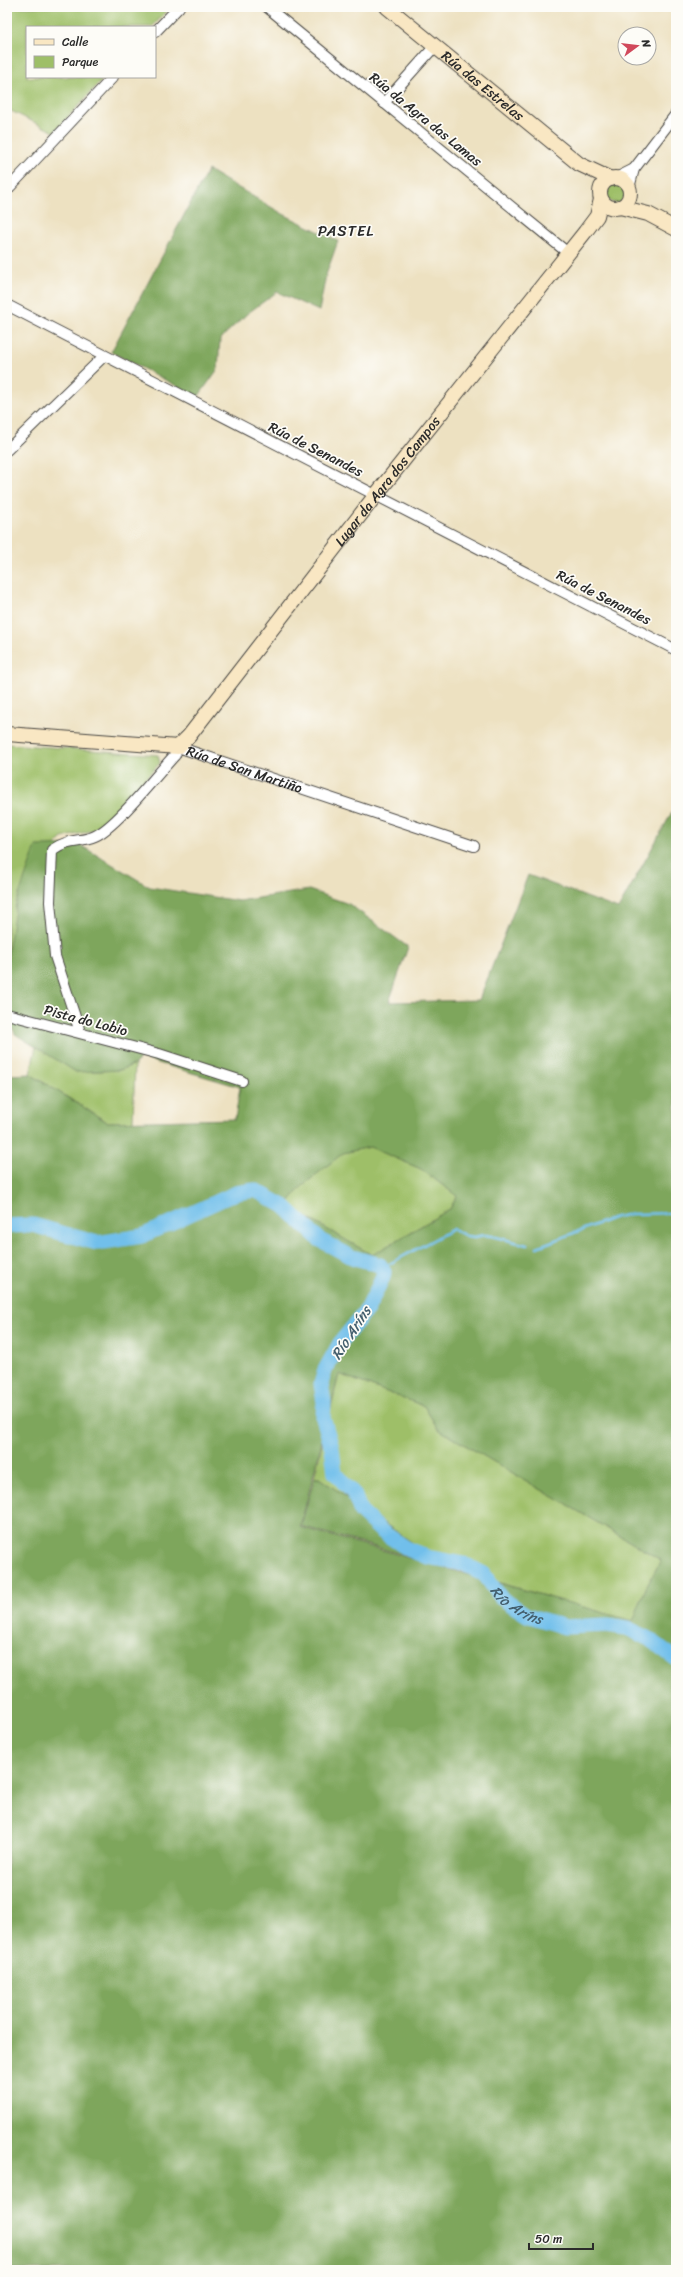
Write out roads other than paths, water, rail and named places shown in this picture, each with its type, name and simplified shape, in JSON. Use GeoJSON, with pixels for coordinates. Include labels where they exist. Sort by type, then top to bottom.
{"type":"FeatureCollection","features":[{"type":"Feature","properties":{"kind":"street"},"geometry":{"type":"LineString","coordinates":[[156,31],[179,7]]}},
{"type":"Feature","properties":{"kind":"street","name":"Rúa da Agra das Lamas"},"geometry":{"type":"LineString","coordinates":[[267,7],[568,253]]}},
{"type":"Feature","properties":{"kind":"street","name":"Rúa das Estrelas"},"geometry":{"type":"LineString","coordinates":[[387,7],[579,164],[600,195]]}},
{"type":"Feature","properties":{"kind":"street"},"geometry":{"type":"LineString","coordinates":[[384,103],[435,46]]}},
{"type":"Feature","properties":{"kind":"street"},"geometry":{"type":"LineString","coordinates":[[7,190],[112,78]]}},
{"type":"Feature","properties":{"kind":"street"},"geometry":{"type":"LineString","coordinates":[[616,207],[627,201],[634,169],[676,114]]}},
{"type":"Feature","properties":{"kind":"street","name":"Rúa das Estrelas"},"geometry":{"type":"LineString","coordinates":[[579,164],[613,178]]}},
{"type":"Feature","properties":{"kind":"street"},"geometry":{"type":"LineString","coordinates":[[634,169],[603,184],[600,195],[606,205],[648,214],[676,229]]}},
{"type":"Feature","properties":{"kind":"street"},"geometry":{"type":"LineString","coordinates":[[613,178],[624,181],[629,191],[648,214]]}},
{"type":"Feature","properties":{"kind":"street","name":"Lugar da Agra dos Campos"},"geometry":{"type":"LineString","coordinates":[[597,216],[600,195]]}},
{"type":"Feature","properties":{"kind":"street","name":"Lugar da Agra dos Campos"},"geometry":{"type":"LineString","coordinates":[[178,747],[189,736],[375,496],[597,216],[616,207]]}},
{"type":"Feature","properties":{"kind":"street","name":"Rúa de Senandes"},"geometry":{"type":"LineString","coordinates":[[7,305],[676,650]]}},
{"type":"Feature","properties":{"kind":"street"},"geometry":{"type":"LineString","coordinates":[[7,450],[104,356]]}},
{"type":"Feature","properties":{"kind":"street","name":"Rúa de San Martiño"},"geometry":{"type":"LineString","coordinates":[[7,734],[178,747],[474,846]]}},
{"type":"Feature","properties":{"kind":"street"},"geometry":{"type":"LineString","coordinates":[[80,1032],[55,956],[50,902],[52,850],[64,842],[95,836],[110,826],[175,755],[178,747]]}},
{"type":"Feature","properties":{"kind":"street","name":"Pista do Lobio"},"geometry":{"type":"LineString","coordinates":[[7,1014],[159,1054],[242,1080]]}},
{"type":"Feature","properties":{"kind":"waterway","name":"Río Aríns"},"geometry":{"type":"LineString","coordinates":[[7,1226],[33,1225],[97,1243],[142,1236],[236,1193],[255,1190],[284,1206],[320,1240],[352,1257],[380,1265],[384,1272],[383,1277],[368,1308],[340,1343],[325,1370],[321,1384],[324,1402],[323,1418],[332,1448],[335,1473],[354,1494],[361,1512],[381,1531],[408,1549],[427,1557],[464,1564],[484,1574],[501,1598],[527,1615],[565,1627],[607,1625],[627,1628],[648,1638],[676,1659]]}},
{"type":"Feature","properties":{"kind":"waterway"},"geometry":{"type":"LineString","coordinates":[[537,1247],[616,1217],[632,1214],[676,1213]]}},
{"type":"Feature","properties":{"kind":"waterway"},"geometry":{"type":"LineString","coordinates":[[382,1268],[453,1229],[466,1236],[492,1236],[527,1245]]}},
{"type":"Feature","properties":{"kind":"district","name":"PASTEL"},"geometry":{"type":"Point","coordinates":[346,231]}}]}
